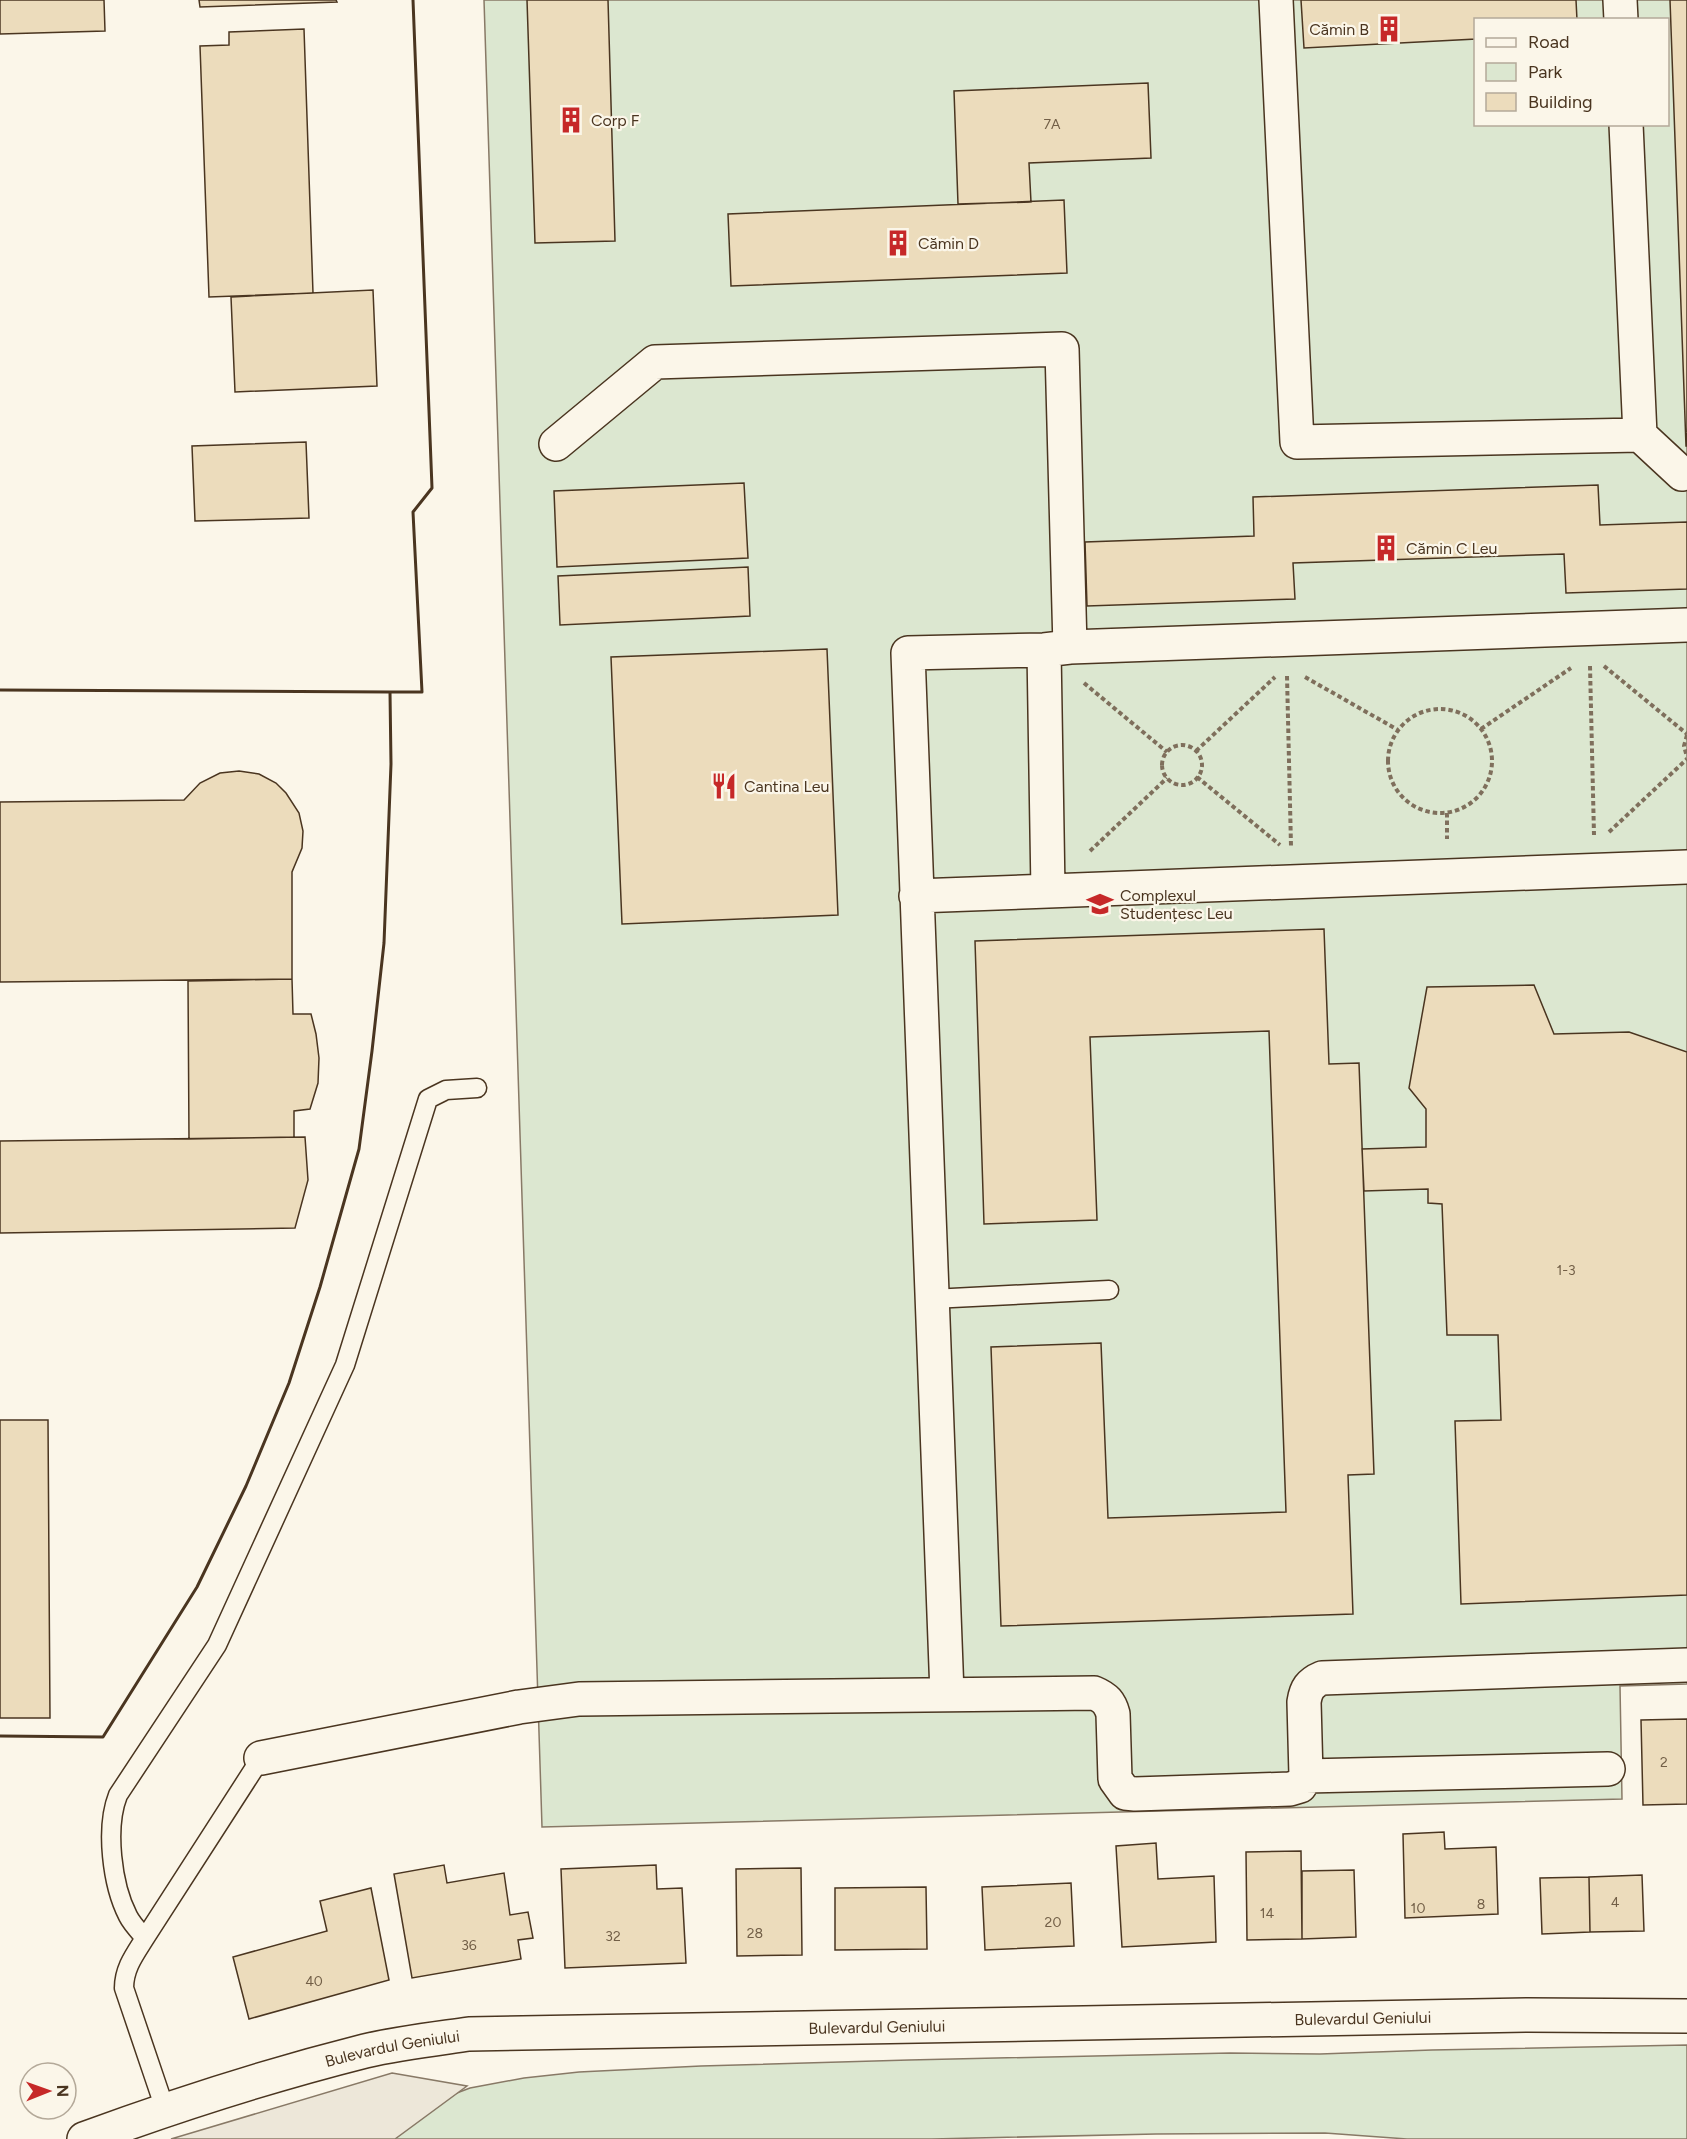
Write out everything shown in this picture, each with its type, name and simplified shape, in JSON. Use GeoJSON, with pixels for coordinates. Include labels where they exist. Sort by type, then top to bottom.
{"type":"FeatureCollection","features":[{"type":"Feature","properties":{"kind":"street"},"geometry":{"type":"LineString","coordinates":[[1276,0],[1298,442],[1640,435],[1682,474],[1687,473]]}},
{"type":"Feature","properties":{"kind":"street"},"geometry":{"type":"LineString","coordinates":[[1620,0],[1621,18]]}},
{"type":"Feature","properties":{"kind":"street"},"geometry":{"type":"LineString","coordinates":[[1626,126],[1640,435]]}},
{"type":"Feature","properties":{"kind":"street"},"geometry":{"type":"LineString","coordinates":[[555,444],[655,362],[1062,349],[1057,649],[1048,891]]}},
{"type":"Feature","properties":{"kind":"street"},"geometry":{"type":"LineString","coordinates":[[947,1694],[908,653],[1057,649],[1286,653],[1590,642],[1687,626]]}},
{"type":"Feature","properties":{"kind":"street"},"geometry":{"type":"LineString","coordinates":[[916,896],[1048,891],[1291,869],[1595,858],[1687,867]]}},
{"type":"Feature","properties":{"kind":"street"},"geometry":{"type":"LineString","coordinates":[[261,1758],[519,1707],[579,1700],[1094,1693],[1104,1697],[1110,1704],[1113,1714],[1115,1779],[1125,1793],[1290,1789],[1300,1786],[1306,1776],[1304,1702],[1306,1690],[1313,1682],[1322,1678],[1687,1665]]}},
{"type":"Feature","properties":{"kind":"street"},"geometry":{"type":"LineString","coordinates":[[1306,1776],[1608,1769]]}},
{"type":"Feature","properties":{"kind":"street","name":"Bulevardul Geniului"},"geometry":{"type":"LineString","coordinates":[[84,2139],[165,2109],[366,2051],[469,2034],[1516,2015],[1687,2016]]}},
{"type":"Feature","properties":{"kind":"lane"},"geometry":{"type":"LineString","coordinates":[[145,1938],[129,1918],[119,1895],[113,1860],[112,1809],[118,1795],[217,1645],[345,1365],[428,1099],[446,1090],[477,1088]]}},
{"type":"Feature","properties":{"kind":"lane"},"geometry":{"type":"LineString","coordinates":[[932,1299],[1109,1290]]}},
{"type":"Feature","properties":{"kind":"lane"},"geometry":{"type":"LineString","coordinates":[[165,2109],[124,1988],[124,1977],[145,1938],[261,1758]]}},
{"type":"Feature","properties":{"kind":"path"},"geometry":{"type":"LineString","coordinates":[[1481,729],[1590,642]]}},
{"type":"Feature","properties":{"kind":"path"},"geometry":{"type":"LineString","coordinates":[[1590,642],[1687,734],[1684,746],[1687,758],[1595,858]]}},
{"type":"Feature","properties":{"kind":"path"},"geometry":{"type":"LineString","coordinates":[[1590,642],[1595,858]]}},
{"type":"Feature","properties":{"kind":"path"},"geometry":{"type":"LineString","coordinates":[[1057,649],[1167,752]]}},
{"type":"Feature","properties":{"kind":"path"},"geometry":{"type":"LineString","coordinates":[[1286,653],[1398,730]]}},
{"type":"Feature","properties":{"kind":"path"},"geometry":{"type":"LineString","coordinates":[[1196,751],[1286,653]]}},
{"type":"Feature","properties":{"kind":"path"},"geometry":{"type":"LineString","coordinates":[[1286,653],[1291,869]]}},
{"type":"Feature","properties":{"kind":"path"},"geometry":{"type":"LineString","coordinates":[[1439,709],[1463,714],[1481,729],[1488,740],[1491,752],[1490,775],[1485,787],[1469,805],[1447,813],[1423,811],[1412,805],[1395,788],[1390,777],[1388,753],[1398,730],[1416,715],[1439,709]]}},
{"type":"Feature","properties":{"kind":"path"},"geometry":{"type":"LineString","coordinates":[[1178,745],[1185,745],[1196,751],[1202,768],[1197,777],[1184,784],[1172,782],[1167,778],[1162,761],[1167,752],[1178,745]]}},
{"type":"Feature","properties":{"kind":"path"},"geometry":{"type":"LineString","coordinates":[[1197,777],[1291,869]]}},
{"type":"Feature","properties":{"kind":"path"},"geometry":{"type":"LineString","coordinates":[[1048,891],[1167,778]]}},
{"type":"Feature","properties":{"kind":"green space","name":"Complexul Studențesc Leu"},"geometry":{"type":"Polygon","coordinates":[[[484,0],[1687,0],[1687,1684],[1620,1686],[1622,1799],[542,1827],[484,0]]]}},
{"type":"Feature","properties":{"kind":"green space"},"geometry":{"type":"Polygon","coordinates":[[[1687,2045],[1687,2139],[1407,2139],[1325,2133],[932,2139],[392,2139],[425,2105],[470,2088],[524,2078],[579,2072],[909,2060],[1230,2053],[1320,2054],[1687,2045]]]}},
{"type":"Feature","properties":{"kind":"shaded area"},"geometry":{"type":"Polygon","coordinates":[[[392,2073],[467,2086],[395,2139],[171,2139],[392,2073]]]}},
{"type":"Feature","properties":{"kind":"building"},"geometry":{"type":"Polygon","coordinates":[[[0,0],[104,0],[105,31],[0,34],[0,0]]]}},
{"type":"Feature","properties":{"kind":"building"},"geometry":{"type":"Polygon","coordinates":[[[199,0],[336,0],[337,2],[200,7],[199,0]]]}},
{"type":"Feature","properties":{"kind":"building","name":"Corp F"},"geometry":{"type":"Polygon","coordinates":[[[527,0],[608,0],[615,241],[535,243],[527,0]]]}},
{"type":"Feature","properties":{"kind":"building","name":"Cămin B"},"geometry":{"type":"Polygon","coordinates":[[[1301,0],[1576,0],[1577,18],[1474,18],[1474,39],[1304,48],[1301,0]]]}},
{"type":"Feature","properties":{"kind":"building"},"geometry":{"type":"Polygon","coordinates":[[[1670,0],[1687,0],[1687,446],[1686,446],[1670,0]]]}},
{"type":"Feature","properties":{"kind":"building"},"geometry":{"type":"Polygon","coordinates":[[[304,29],[313,293],[209,297],[200,46],[229,45],[229,32],[304,29]]]}},
{"type":"Feature","properties":{"kind":"building"},"geometry":{"type":"Polygon","coordinates":[[[1148,83],[1151,158],[1029,163],[1031,202],[958,204],[954,91],[1148,83]]]}},
{"type":"Feature","properties":{"kind":"building","name":"Cămin D"},"geometry":{"type":"Polygon","coordinates":[[[1064,200],[1067,273],[731,286],[728,214],[1064,200]]]}},
{"type":"Feature","properties":{"kind":"building"},"geometry":{"type":"Polygon","coordinates":[[[373,290],[377,386],[235,392],[231,297],[373,290]]]}},
{"type":"Feature","properties":{"kind":"building"},"geometry":{"type":"Polygon","coordinates":[[[306,442],[309,518],[195,521],[192,446],[306,442]]]}},
{"type":"Feature","properties":{"kind":"building"},"geometry":{"type":"Polygon","coordinates":[[[744,483],[748,558],[557,567],[554,491],[744,483]]]}},
{"type":"Feature","properties":{"kind":"building","name":"Cămin C Leu"},"geometry":{"type":"Polygon","coordinates":[[[1598,485],[1600,525],[1687,522],[1687,589],[1566,593],[1564,554],[1293,563],[1295,599],[1087,606],[1085,542],[1254,536],[1253,497],[1598,485]]]}},
{"type":"Feature","properties":{"kind":"building"},"geometry":{"type":"Polygon","coordinates":[[[748,567],[750,616],[560,625],[558,576],[748,567]]]}},
{"type":"Feature","properties":{"kind":"building","name":"Cantina Leu"},"geometry":{"type":"Polygon","coordinates":[[[827,649],[838,915],[622,924],[611,657],[827,649]]]}},
{"type":"Feature","properties":{"kind":"building"},"geometry":{"type":"Polygon","coordinates":[[[239,771],[259,774],[276,783],[286,793],[299,813],[303,831],[302,848],[292,872],[292,979],[0,982],[0,802],[184,800],[200,783],[220,773],[239,771]]]}},
{"type":"Feature","properties":{"kind":"building"},"geometry":{"type":"Polygon","coordinates":[[[1324,929],[1329,1064],[1359,1063],[1374,1474],[1348,1475],[1353,1614],[1001,1626],[991,1347],[1101,1343],[1108,1518],[1286,1512],[1269,1031],[1090,1037],[1097,1220],[984,1224],[975,941],[1324,929]]]}},
{"type":"Feature","properties":{"kind":"building"},"geometry":{"type":"Polygon","coordinates":[[[292,979],[293,1014],[311,1014],[319,1058],[318,1083],[310,1109],[294,1111],[294,1137],[189,1139],[188,981],[292,979]]]}},
{"type":"Feature","properties":{"kind":"building"},"geometry":{"type":"Polygon","coordinates":[[[1534,985],[1554,1034],[1629,1032],[1687,1052],[1687,1595],[1461,1604],[1455,1421],[1501,1420],[1498,1335],[1447,1335],[1442,1204],[1428,1203],[1428,1189],[1364,1191],[1362,1149],[1426,1147],[1426,1109],[1409,1088],[1427,987],[1534,985]]]}},
{"type":"Feature","properties":{"kind":"building"},"geometry":{"type":"Polygon","coordinates":[[[305,1137],[308,1180],[295,1228],[0,1233],[0,1141],[305,1137]]]}},
{"type":"Feature","properties":{"kind":"building"},"geometry":{"type":"Polygon","coordinates":[[[0,1420],[48,1420],[50,1718],[0,1718],[0,1420]]]}},
{"type":"Feature","properties":{"kind":"building"},"geometry":{"type":"Polygon","coordinates":[[[1687,1719],[1687,1804],[1643,1805],[1641,1720],[1687,1719]]]}},
{"type":"Feature","properties":{"kind":"building"},"geometry":{"type":"Polygon","coordinates":[[[1444,1832],[1445,1849],[1496,1847],[1498,1914],[1405,1918],[1403,1834],[1444,1832]]]}},
{"type":"Feature","properties":{"kind":"building"},"geometry":{"type":"Polygon","coordinates":[[[1156,1843],[1158,1879],[1214,1876],[1216,1942],[1122,1947],[1116,1846],[1156,1843]]]}},
{"type":"Feature","properties":{"kind":"building"},"geometry":{"type":"Polygon","coordinates":[[[1301,1851],[1302,1939],[1247,1940],[1246,1852],[1301,1851]]]}},
{"type":"Feature","properties":{"kind":"building"},"geometry":{"type":"Polygon","coordinates":[[[444,1865],[447,1883],[504,1873],[510,1915],[528,1912],[533,1938],[518,1940],[521,1959],[412,1978],[394,1874],[444,1865]]]}},
{"type":"Feature","properties":{"kind":"building"},"geometry":{"type":"Polygon","coordinates":[[[656,1865],[657,1889],[682,1888],[686,1963],[565,1968],[561,1869],[656,1865]]]}},
{"type":"Feature","properties":{"kind":"building"},"geometry":{"type":"Polygon","coordinates":[[[801,1868],[802,1955],[737,1956],[736,1869],[801,1868]]]}},
{"type":"Feature","properties":{"kind":"building"},"geometry":{"type":"Polygon","coordinates":[[[1354,1870],[1356,1937],[1302,1939],[1302,1871],[1354,1870]]]}},
{"type":"Feature","properties":{"kind":"building"},"geometry":{"type":"Polygon","coordinates":[[[1642,1875],[1644,1931],[1590,1932],[1589,1877],[1642,1875]]]}},
{"type":"Feature","properties":{"kind":"building"},"geometry":{"type":"Polygon","coordinates":[[[1589,1877],[1590,1932],[1542,1934],[1540,1878],[1589,1877]]]}},
{"type":"Feature","properties":{"kind":"building"},"geometry":{"type":"Polygon","coordinates":[[[1071,1883],[1074,1946],[985,1950],[982,1887],[1071,1883]]]}},
{"type":"Feature","properties":{"kind":"building"},"geometry":{"type":"Polygon","coordinates":[[[926,1887],[927,1949],[835,1950],[835,1888],[926,1887]]]}},
{"type":"Feature","properties":{"kind":"building"},"geometry":{"type":"Polygon","coordinates":[[[371,1888],[389,1980],[249,2019],[233,1957],[327,1931],[320,1901],[371,1888]]]}},
{"type":"Feature","properties":{"kind":"wall"},"geometry":{"type":"LineString","coordinates":[[387,692],[422,692],[413,512],[432,488],[413,0]]}},
{"type":"Feature","properties":{"kind":"wall"},"geometry":{"type":"LineString","coordinates":[[0,690],[390,692],[391,764],[384,943],[359,1149],[320,1287],[289,1383],[246,1486],[197,1587],[103,1737],[0,1736]]}},
{"type":"Feature","properties":{"kind":"place","name":"Cămin B"},"geometry":{"type":"Point","coordinates":[1389,29]}},
{"type":"Feature","properties":{"kind":"place","name":"Corp F"},"geometry":{"type":"Point","coordinates":[571,120]}},
{"type":"Feature","properties":{"kind":"place","name":"Cămin D"},"geometry":{"type":"Point","coordinates":[898,243]}},
{"type":"Feature","properties":{"kind":"place","name":"Cămin C Leu"},"geometry":{"type":"Point","coordinates":[1386,548]}},
{"type":"Feature","properties":{"kind":"place","name":"Cantina Leu"},"geometry":{"type":"Point","coordinates":[724,786]}},
{"type":"Feature","properties":{"kind":"place","name":"Complexul Studențesc Leu"},"geometry":{"type":"Point","coordinates":[1100,904]}}]}
